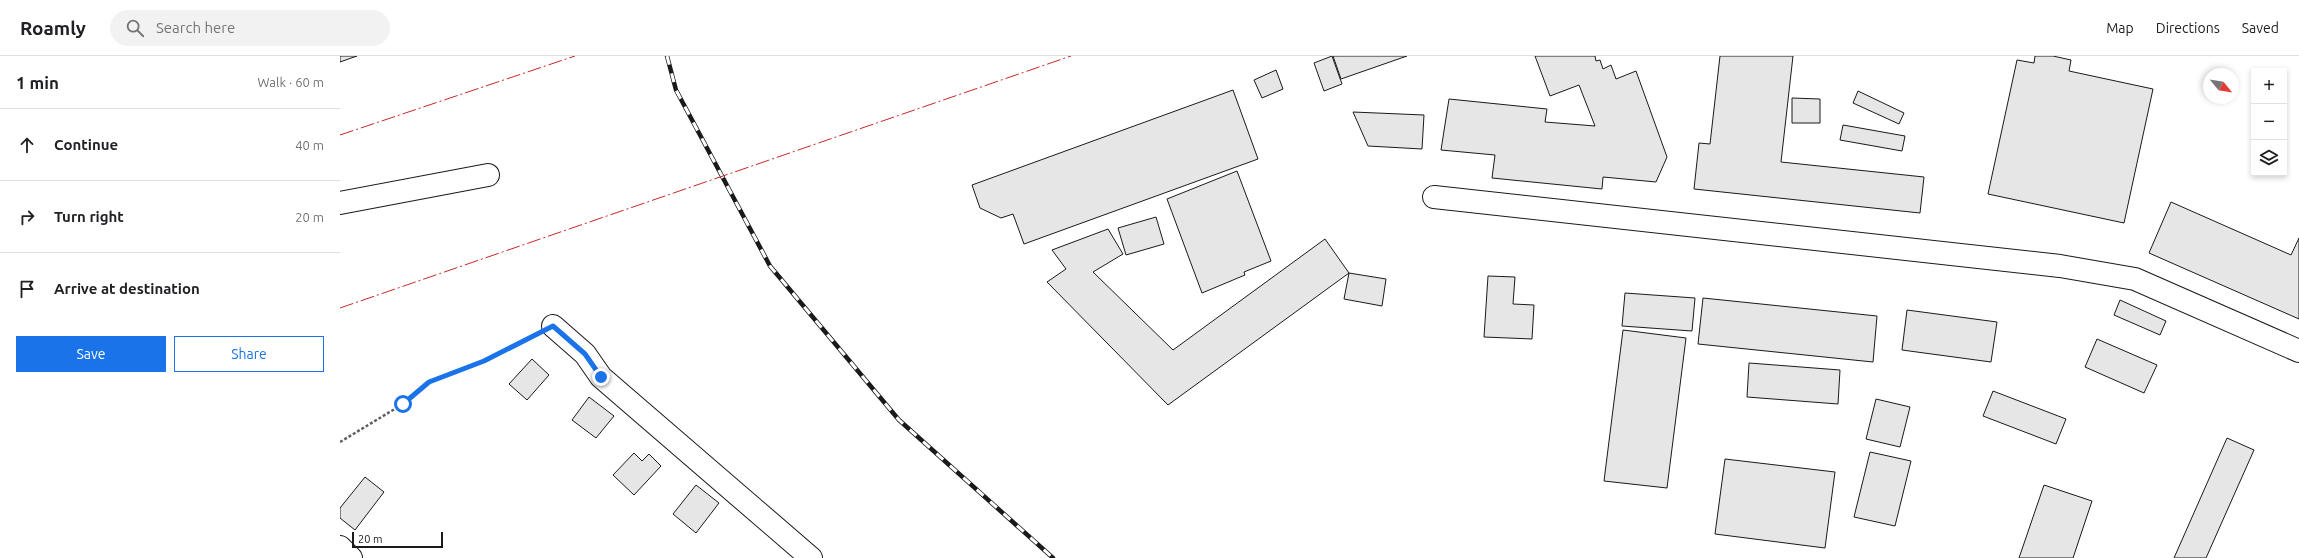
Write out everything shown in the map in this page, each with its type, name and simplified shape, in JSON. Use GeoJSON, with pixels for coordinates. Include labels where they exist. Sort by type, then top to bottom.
{"type":"FeatureCollection","features":[{"type":"Feature","properties":{"kind":"street"},"geometry":{"type":"LineString","coordinates":[[340,203],[488,175]]}},
{"type":"Feature","properties":{"kind":"street"},"geometry":{"type":"LineString","coordinates":[[1434,197],[2060,266],[2136,279],[2299,351]]}},
{"type":"Feature","properties":{"kind":"street"},"geometry":{"type":"LineString","coordinates":[[553,326],[585,354],[601,377],[811,558]]}},
{"type":"Feature","properties":{"kind":"street"},"geometry":{"type":"LineString","coordinates":[[340,547],[350,558]]}},
{"type":"Feature","properties":{"kind":"path"},"geometry":{"type":"LineString","coordinates":[[340,442],[403,404],[429,382],[484,361],[553,326]]}},
{"type":"Feature","properties":{"kind":"building"},"geometry":{"type":"Polygon","coordinates":[[[340,56],[357,56],[340,62],[340,56]]]}},
{"type":"Feature","properties":{"kind":"building"},"geometry":{"type":"Polygon","coordinates":[[[1332,56],[1342,84],[1324,91],[1314,63],[1332,56]]]}},
{"type":"Feature","properties":{"kind":"building"},"geometry":{"type":"Polygon","coordinates":[[[1333,56],[1407,56],[1341,79],[1333,56]]]}},
{"type":"Feature","properties":{"kind":"building"},"geometry":{"type":"Polygon","coordinates":[[[1535,56],[1595,56],[1596,61],[1600,60],[1603,69],[1611,65],[1616,79],[1636,71],[1667,157],[1656,182],[1603,177],[1602,189],[1492,178],[1495,155],[1441,150],[1449,99],[1547,109],[1545,122],[1595,126],[1579,85],[1550,96],[1535,56]]]}},
{"type":"Feature","properties":{"kind":"building"},"geometry":{"type":"Polygon","coordinates":[[[1720,56],[1793,56],[1781,162],[1924,177],[1920,213],[1694,189],[1699,143],[1710,144],[1720,56]]]}},
{"type":"Feature","properties":{"kind":"building"},"geometry":{"type":"Polygon","coordinates":[[[2035,56],[2053,56],[2071,60],[2069,71],[2153,89],[2124,223],[1988,194],[2017,60],[2034,63],[2035,56]]]}},
{"type":"Feature","properties":{"kind":"building"},"geometry":{"type":"Polygon","coordinates":[[[1276,70],[1283,89],[1262,98],[1254,80],[1276,70]]]}},
{"type":"Feature","properties":{"kind":"building"},"geometry":{"type":"Polygon","coordinates":[[[1233,90],[1258,159],[1024,244],[1013,214],[1001,218],[980,208],[972,185],[1233,90]]]}},
{"type":"Feature","properties":{"kind":"building"},"geometry":{"type":"Polygon","coordinates":[[[1858,91],[1904,113],[1899,124],[1853,103],[1858,91]]]}},
{"type":"Feature","properties":{"kind":"building"},"geometry":{"type":"Polygon","coordinates":[[[1792,98],[1820,99],[1820,123],[1792,123],[1792,98]]]}},
{"type":"Feature","properties":{"kind":"building"},"geometry":{"type":"Polygon","coordinates":[[[1353,112],[1424,115],[1422,149],[1368,146],[1353,112]]]}},
{"type":"Feature","properties":{"kind":"building"},"geometry":{"type":"Polygon","coordinates":[[[1843,125],[1905,136],[1902,151],[1840,140],[1843,125]]]}},
{"type":"Feature","properties":{"kind":"building"},"geometry":{"type":"Polygon","coordinates":[[[1237,171],[1271,261],[1244,272],[1245,275],[1202,293],[1167,199],[1237,171]]]}},
{"type":"Feature","properties":{"kind":"building"},"geometry":{"type":"Polygon","coordinates":[[[2171,202],[2291,255],[2299,238],[2299,319],[2149,253],[2171,202]]]}},
{"type":"Feature","properties":{"kind":"building"},"geometry":{"type":"Polygon","coordinates":[[[1156,217],[1164,244],[1126,255],[1118,228],[1156,217]]]}},
{"type":"Feature","properties":{"kind":"building"},"geometry":{"type":"Polygon","coordinates":[[[1108,229],[1123,254],[1093,272],[1173,350],[1325,239],[1349,273],[1168,405],[1047,282],[1066,269],[1052,250],[1108,229]]]}},
{"type":"Feature","properties":{"kind":"building"},"geometry":{"type":"Polygon","coordinates":[[[1349,273],[1386,279],[1382,306],[1344,299],[1349,273]]]}},
{"type":"Feature","properties":{"kind":"building"},"geometry":{"type":"Polygon","coordinates":[[[1488,276],[1515,277],[1513,304],[1534,305],[1532,339],[1484,337],[1488,276]]]}},
{"type":"Feature","properties":{"kind":"building"},"geometry":{"type":"Polygon","coordinates":[[[1625,293],[1695,298],[1692,331],[1622,326],[1625,293]]]}},
{"type":"Feature","properties":{"kind":"building"},"geometry":{"type":"Polygon","coordinates":[[[1703,298],[1877,316],[1873,362],[1698,344],[1703,298]]]}},
{"type":"Feature","properties":{"kind":"building"},"geometry":{"type":"Polygon","coordinates":[[[2120,300],[2166,321],[2160,335],[2114,315],[2120,300]]]}},
{"type":"Feature","properties":{"kind":"building"},"geometry":{"type":"Polygon","coordinates":[[[1907,310],[1997,322],[1991,362],[1902,350],[1907,310]]]}},
{"type":"Feature","properties":{"kind":"building"},"geometry":{"type":"Polygon","coordinates":[[[1623,330],[1686,338],[1667,488],[1604,481],[1623,330]]]}},
{"type":"Feature","properties":{"kind":"building"},"geometry":{"type":"Polygon","coordinates":[[[2097,339],[2157,365],[2144,393],[2085,367],[2097,339]]]}},
{"type":"Feature","properties":{"kind":"building"},"geometry":{"type":"Polygon","coordinates":[[[532,359],[549,375],[527,400],[509,384],[532,359]]]}},
{"type":"Feature","properties":{"kind":"building"},"geometry":{"type":"Polygon","coordinates":[[[1749,363],[1840,370],[1838,404],[1747,397],[1749,363]]]}},
{"type":"Feature","properties":{"kind":"building"},"geometry":{"type":"Polygon","coordinates":[[[1993,391],[2066,419],[2056,444],[1983,416],[1993,391]]]}},
{"type":"Feature","properties":{"kind":"building"},"geometry":{"type":"Polygon","coordinates":[[[589,397],[614,416],[596,438],[572,420],[589,397]]]}},
{"type":"Feature","properties":{"kind":"building"},"geometry":{"type":"Polygon","coordinates":[[[1876,399],[1910,407],[1900,447],[1866,439],[1876,399]]]}},
{"type":"Feature","properties":{"kind":"building"},"geometry":{"type":"Polygon","coordinates":[[[2227,438],[2254,450],[2206,558],[2174,558],[2227,438]]]}},
{"type":"Feature","properties":{"kind":"building"},"geometry":{"type":"Polygon","coordinates":[[[1870,452],[1911,461],[1895,526],[1854,517],[1870,452]]]}},
{"type":"Feature","properties":{"kind":"building"},"geometry":{"type":"Polygon","coordinates":[[[634,453],[642,461],[649,454],[661,466],[634,495],[613,475],[634,453]]]}},
{"type":"Feature","properties":{"kind":"building"},"geometry":{"type":"Polygon","coordinates":[[[1725,459],[1835,472],[1825,548],[1715,534],[1725,459]]]}},
{"type":"Feature","properties":{"kind":"building"},"geometry":{"type":"Polygon","coordinates":[[[365,477],[384,492],[355,530],[340,518],[340,508],[365,477]]]}},
{"type":"Feature","properties":{"kind":"building"},"geometry":{"type":"Polygon","coordinates":[[[696,485],[719,503],[696,533],[673,514],[696,485]]]}},
{"type":"Feature","properties":{"kind":"building"},"geometry":{"type":"Polygon","coordinates":[[[2044,485],[2092,501],[2073,558],[2019,558],[2044,485]]]}},
{"type":"Feature","properties":{"kind":"railway"},"geometry":{"type":"LineString","coordinates":[[667,56],[676,90],[770,266],[899,420],[1053,558]]}},
{"type":"Feature","properties":{"kind":"power"},"geometry":{"type":"LineString","coordinates":[[340,135],[575,56]]}},
{"type":"Feature","properties":{"kind":"power"},"geometry":{"type":"LineString","coordinates":[[340,308],[1071,56]]}},
{"type":"Feature","properties":{"kind":"route"},"geometry":{"type":"LineString","coordinates":[[403,404],[429,382],[484,361],[553,326],[585,354],[601,377]]}}]}
